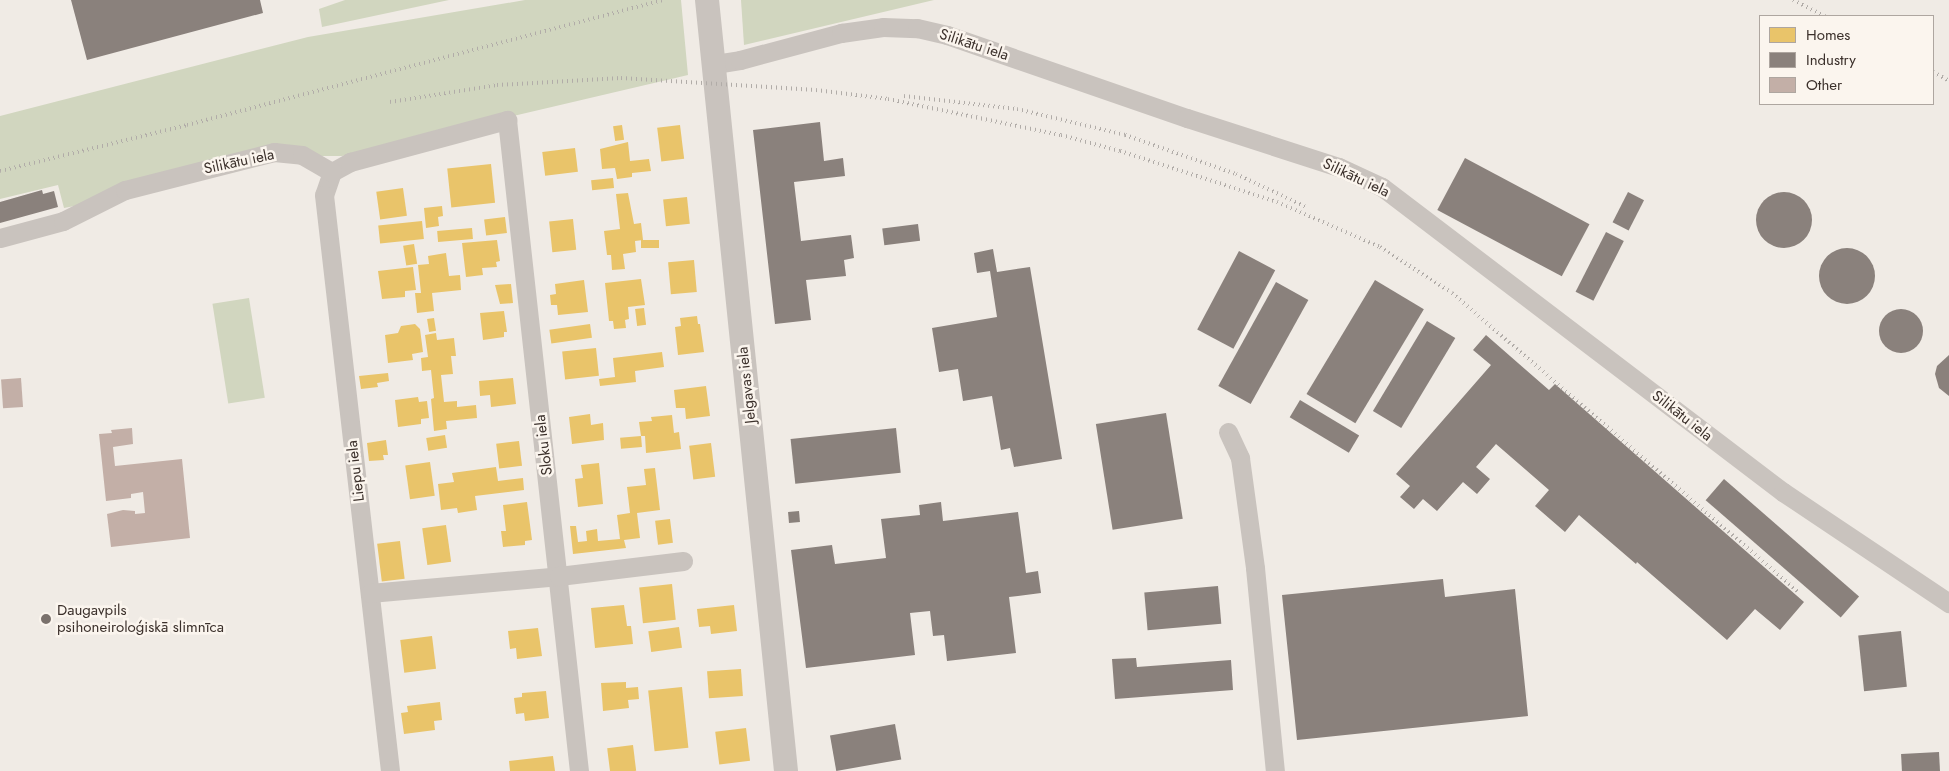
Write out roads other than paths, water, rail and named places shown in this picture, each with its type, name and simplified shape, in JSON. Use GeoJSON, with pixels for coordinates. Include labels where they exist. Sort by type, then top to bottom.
{"type":"FeatureCollection","features":[{"type":"Feature","properties":{"kind":"street","name":"Jelgavas iela"},"geometry":{"type":"LineString","coordinates":[[707,0],[786,771]]}},
{"type":"Feature","properties":{"kind":"street","name":"Silikātu iela"},"geometry":{"type":"LineString","coordinates":[[715,64],[740,60],[841,33],[883,27],[917,28],[947,35],[1187,118],[1339,167],[1382,187],[1783,492],[1949,603]]}},
{"type":"Feature","properties":{"kind":"street","name":"Sloku iela"},"geometry":{"type":"LineString","coordinates":[[332,172],[350,162],[507,120],[559,576],[579,771]]}},
{"type":"Feature","properties":{"kind":"street","name":"Silikātu iela"},"geometry":{"type":"LineString","coordinates":[[0,238],[63,221],[125,190],[274,152],[302,155],[332,172]]}},
{"type":"Feature","properties":{"kind":"street","name":"Liepu iela"},"geometry":{"type":"LineString","coordinates":[[332,172],[324,195],[390,771]]}},
{"type":"Feature","properties":{"kind":"street"},"geometry":{"type":"LineString","coordinates":[[1228,432],[1240,458],[1252,540],[1275,771]]}},
{"type":"Feature","properties":{"kind":"street"},"geometry":{"type":"LineString","coordinates":[[370,593],[559,576],[683,561]]}},
{"type":"Feature","properties":{"kind":"railway"},"geometry":{"type":"LineString","coordinates":[[0,171],[187,125],[662,0]]}},
{"type":"Feature","properties":{"kind":"railway"},"geometry":{"type":"LineString","coordinates":[[1793,0],[1823,15]]}},
{"type":"Feature","properties":{"kind":"railway"},"geometry":{"type":"LineString","coordinates":[[1934,73],[1949,81]]}},
{"type":"Feature","properties":{"kind":"railway"},"geometry":{"type":"LineString","coordinates":[[390,102],[497,85],[621,78],[816,90],[888,99],[1061,135],[1120,151],[1277,202],[1380,247],[1452,293],[1799,593]]}},
{"type":"Feature","properties":{"kind":"railway"},"geometry":{"type":"LineString","coordinates":[[904,96],[1017,109],[1125,135],[1236,174],[1306,207]]}},
{"type":"Feature","properties":{"kind":"place","name":"Daugavpils psihoneiroloģiskā slimnīca"},"geometry":{"type":"Point","coordinates":[46,619]}}]}
